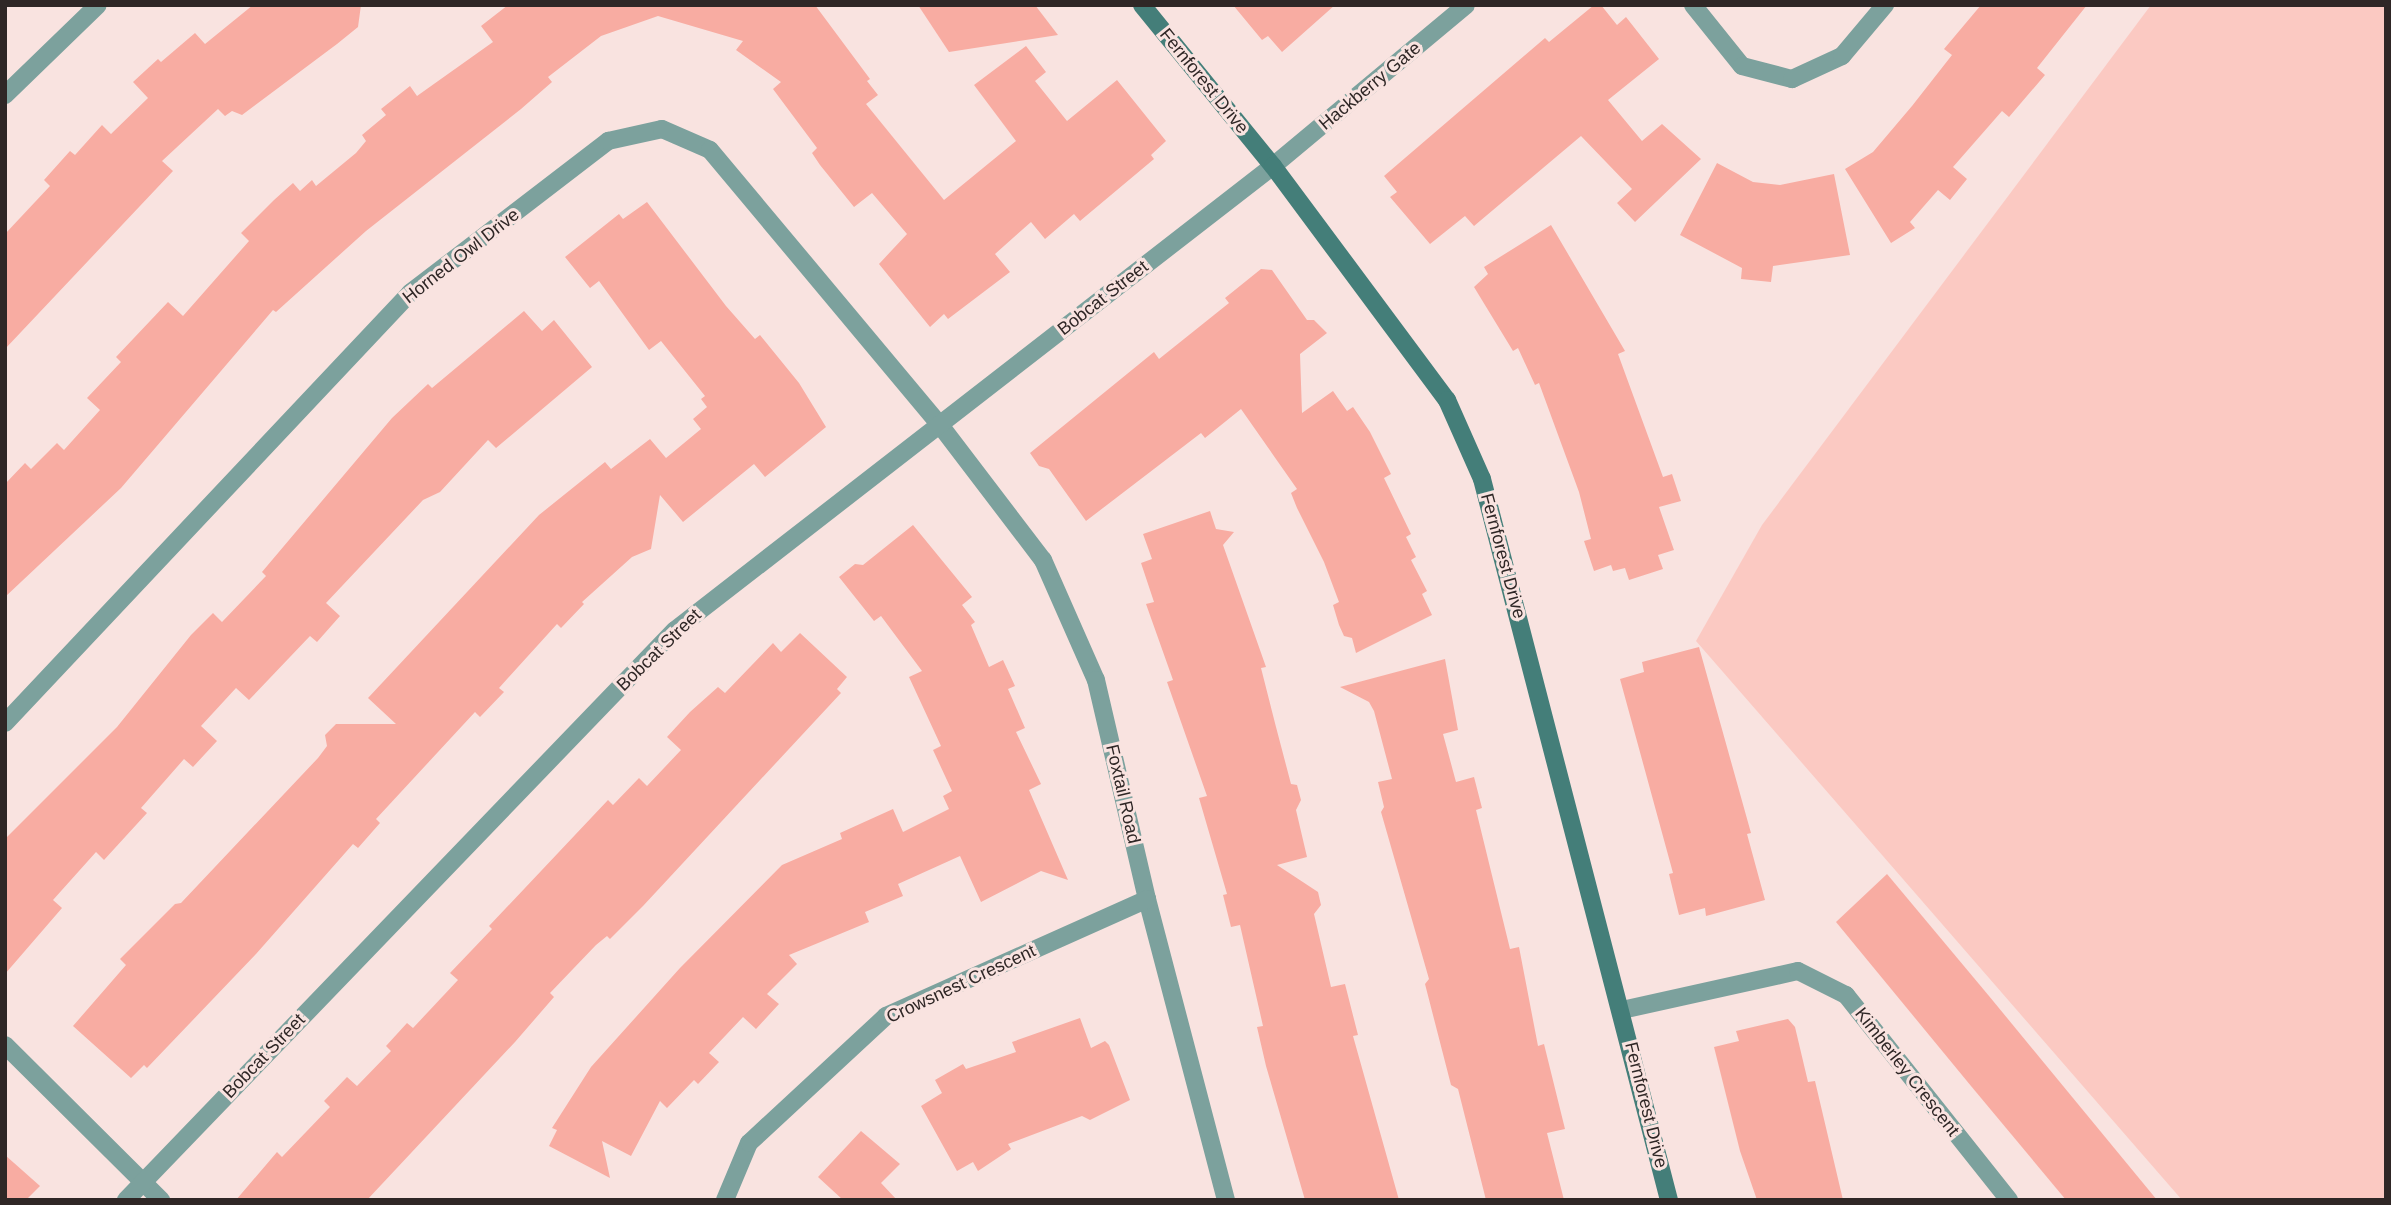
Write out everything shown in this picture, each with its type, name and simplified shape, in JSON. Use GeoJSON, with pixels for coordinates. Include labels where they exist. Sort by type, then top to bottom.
{"type":"FeatureCollection","features":[{"type":"Feature","properties":{"kind":"street"},"geometry":{"type":"LineString","coordinates":[[5,95],[98,5]]}},
{"type":"Feature","properties":{"kind":"street","name":"Fernforest Drive"},"geometry":{"type":"LineString","coordinates":[[1142,5],[1273,166],[1447,400],[1482,479],[1622,1010],[1669,1200]]}},
{"type":"Feature","properties":{"kind":"street","name":"Hackberry Gate"},"geometry":{"type":"LineString","coordinates":[[1273,166],[1466,5]]}},
{"type":"Feature","properties":{"kind":"street"},"geometry":{"type":"LineString","coordinates":[[1693,5],[1742,66],[1792,79],[1842,56],[1885,5]]}},
{"type":"Feature","properties":{"kind":"street","name":"Horned Owl Drive"},"geometry":{"type":"LineString","coordinates":[[5,723],[410,293],[608,141],[662,130],[710,150],[940,425]]}},
{"type":"Feature","properties":{"kind":"street","name":"Bobcat Street"},"geometry":{"type":"LineString","coordinates":[[126,1200],[675,630],[1273,166]]}},
{"type":"Feature","properties":{"kind":"street","name":"Foxtail Road"},"geometry":{"type":"LineString","coordinates":[[940,425],[1043,560],[1096,680],[1147,899],[1226,1200]]}},
{"type":"Feature","properties":{"kind":"street","name":"Crowsnest Crescent"},"geometry":{"type":"LineString","coordinates":[[725,1200],[749,1143],[886,1016],[1147,899]]}},
{"type":"Feature","properties":{"kind":"street","name":"Kimberley Crescent"},"geometry":{"type":"LineString","coordinates":[[1622,1010],[1798,971],[1846,995],[2009,1200]]}},
{"type":"Feature","properties":{"kind":"street"},"geometry":{"type":"LineString","coordinates":[[5,1045],[161,1200]]}},
{"type":"Feature","properties":{"kind":"shaded area"},"geometry":{"type":"Polygon","coordinates":[[[2151,5],[2386,5],[2386,1200],[2182,1200],[1696,641],[1762,525],[2151,5]]]}},
{"type":"Feature","properties":{"kind":"building"},"geometry":{"type":"Polygon","coordinates":[[[253,5],[361,5],[358,27],[337,44],[242,115],[232,111],[225,116],[218,109],[162,161],[173,171],[5,349],[5,234],[50,186],[44,180],[70,151],[75,155],[102,125],[111,134],[148,98],[133,82],[158,59],[161,62],[195,33],[205,44],[253,5]]]}},
{"type":"Feature","properties":{"kind":"building"},"geometry":{"type":"Polygon","coordinates":[[[508,5],[815,5],[870,79],[867,81],[878,95],[866,104],[944,200],[1016,141],[974,85],[1026,46],[1046,72],[1035,81],[1067,121],[1117,80],[1166,141],[1151,155],[1154,159],[1080,221],[1074,214],[1045,239],[1031,222],[995,254],[1010,272],[948,319],[944,314],[930,327],[879,264],[907,234],[872,193],[854,207],[820,165],[812,153],[817,148],[773,89],[781,82],[736,50],[743,41],[658,16],[601,36],[548,77],[552,82],[521,109],[366,231],[276,312],[273,310],[121,488],[5,597],[5,484],[25,463],[31,469],[57,443],[64,450],[100,410],[87,398],[121,362],[116,357],[168,302],[183,316],[249,241],[241,233],[274,200],[293,183],[300,191],[312,180],[316,186],[356,153],[366,141],[362,135],[386,115],[381,109],[410,86],[417,96],[493,42],[481,26],[508,5]]]}},
{"type":"Feature","properties":{"kind":"building"},"geometry":{"type":"Polygon","coordinates":[[[918,5],[1035,5],[1058,35],[949,52],[918,5]]]}},
{"type":"Feature","properties":{"kind":"building"},"geometry":{"type":"Polygon","coordinates":[[[1233,5],[1335,5],[1282,52],[1268,36],[1262,40],[1233,5]]]}},
{"type":"Feature","properties":{"kind":"building"},"geometry":{"type":"Polygon","coordinates":[[[1594,5],[1601,5],[1617,25],[1626,17],[1659,59],[1608,100],[1642,141],[1662,124],[1701,159],[1635,222],[1617,203],[1632,189],[1581,136],[1474,226],[1465,216],[1430,244],[1390,197],[1397,192],[1384,176],[1545,38],[1549,42],[1594,5]]]}},
{"type":"Feature","properties":{"kind":"building"},"geometry":{"type":"Polygon","coordinates":[[[1981,5],[2087,5],[2037,68],[2045,75],[2009,117],[2002,111],[1953,167],[1967,179],[1950,200],[1938,190],[1910,222],[1915,228],[1891,243],[1845,169],[1873,152],[1912,106],[1952,55],[1944,49],[1981,5]]]}},
{"type":"Feature","properties":{"kind":"building"},"geometry":{"type":"Polygon","coordinates":[[[1717,163],[1753,182],[1780,185],[1834,174],[1850,255],[1773,266],[1771,282],[1741,279],[1742,268],[1680,235],[1717,163]]]}},
{"type":"Feature","properties":{"kind":"building"},"geometry":{"type":"Polygon","coordinates":[[[647,202],[726,306],[755,339],[760,335],[799,383],[826,427],[765,477],[754,464],[683,522],[660,495],[651,549],[632,557],[582,602],[584,604],[561,628],[557,624],[499,688],[504,692],[480,717],[475,712],[376,819],[380,823],[358,848],[353,844],[256,954],[147,1068],[144,1065],[131,1078],[73,1026],[126,965],[120,959],[175,904],[181,903],[318,758],[327,746],[325,735],[336,724],[396,724],[368,698],[539,515],[605,462],[611,469],[650,439],[666,458],[701,429],[693,419],[707,407],[701,399],[705,396],[661,341],[649,350],[599,281],[590,288],[565,257],[619,214],[623,219],[647,202]]]}},
{"type":"Feature","properties":{"kind":"building"},"geometry":{"type":"Polygon","coordinates":[[[1551,225],[1625,351],[1618,354],[1663,477],[1672,474],[1681,501],[1659,507],[1674,550],[1658,555],[1663,569],[1629,580],[1625,568],[1613,571],[1611,565],[1594,571],[1584,541],[1591,539],[1579,492],[1539,383],[1535,385],[1518,348],[1513,351],[1474,287],[1488,274],[1484,267],[1551,225]]]}},
{"type":"Feature","properties":{"kind":"building"},"geometry":{"type":"Polygon","coordinates":[[[1261,269],[1272,270],[1307,320],[1314,320],[1327,333],[1300,354],[1302,413],[1333,391],[1347,411],[1353,407],[1370,432],[1391,474],[1384,478],[1411,534],[1406,537],[1416,557],[1411,560],[1427,591],[1422,594],[1432,615],[1356,653],[1352,638],[1344,636],[1339,625],[1333,605],[1339,602],[1324,562],[1291,493],[1297,489],[1241,409],[1205,438],[1201,433],[1086,521],[1049,469],[1039,466],[1030,453],[1154,352],[1159,359],[1229,303],[1225,298],[1261,269]]]}},
{"type":"Feature","properties":{"kind":"building"},"geometry":{"type":"Polygon","coordinates":[[[524,311],[542,331],[554,320],[592,367],[496,448],[488,440],[440,492],[423,500],[326,603],[340,616],[317,642],[310,636],[249,700],[236,688],[201,726],[217,741],[193,767],[184,759],[141,808],[147,813],[104,860],[96,852],[53,900],[62,908],[5,974],[5,839],[117,727],[191,635],[213,613],[222,622],[266,576],[262,572],[392,418],[428,384],[432,388],[524,311]]]}},
{"type":"Feature","properties":{"kind":"building"},"geometry":{"type":"Polygon","coordinates":[[[1210,511],[1216,529],[1234,532],[1223,545],[1266,667],[1261,668],[1291,784],[1297,785],[1301,800],[1296,810],[1307,857],[1277,865],[1318,892],[1321,905],[1314,914],[1331,987],[1345,984],[1358,1035],[1353,1036],[1399,1200],[1305,1200],[1266,1066],[1257,1027],[1263,1026],[1240,925],[1231,927],[1223,895],[1227,894],[1199,798],[1207,796],[1167,682],[1173,680],[1146,604],[1154,602],[1141,563],[1152,559],[1143,534],[1210,511]]]}},
{"type":"Feature","properties":{"kind":"building"},"geometry":{"type":"Polygon","coordinates":[[[913,525],[972,597],[962,605],[975,622],[971,625],[989,667],[1003,660],[1015,686],[1008,689],[1025,728],[1016,732],[1041,784],[1029,790],[1068,880],[1041,871],[981,902],[960,856],[898,884],[903,896],[865,912],[869,922],[789,955],[797,964],[767,994],[779,1004],[756,1029],[743,1017],[709,1053],[719,1062],[698,1084],[694,1080],[667,1108],[660,1101],[631,1156],[602,1141],[610,1178],[549,1146],[557,1130],[552,1128],[591,1067],[680,968],[782,865],[842,839],[840,833],[893,809],[903,832],[949,809],[943,796],[952,791],[933,750],[941,746],[909,677],[922,671],[881,616],[874,621],[839,577],[855,564],[863,565],[913,525]]]}},
{"type":"Feature","properties":{"kind":"building"},"geometry":{"type":"Polygon","coordinates":[[[800,633],[847,677],[837,689],[841,693],[643,906],[610,939],[607,936],[596,945],[550,993],[554,997],[515,1042],[367,1200],[236,1200],[277,1152],[282,1157],[330,1107],[324,1101],[347,1077],[357,1086],[391,1051],[386,1046],[407,1023],[413,1028],[458,980],[450,973],[492,929],[489,926],[608,800],[613,805],[639,778],[647,786],[681,750],[667,737],[690,712],[718,687],[725,693],[773,643],[781,652],[800,633]]]}},
{"type":"Feature","properties":{"kind":"building"},"geometry":{"type":"Polygon","coordinates":[[[1699,647],[1751,833],[1747,834],[1765,900],[1706,916],[1705,908],[1679,915],[1669,874],[1673,873],[1620,679],[1644,672],[1642,662],[1699,647]]]}},
{"type":"Feature","properties":{"kind":"building"},"geometry":{"type":"Polygon","coordinates":[[[1445,659],[1458,730],[1443,734],[1456,782],[1474,777],[1482,808],[1476,810],[1510,949],[1519,947],[1538,1046],[1544,1044],[1565,1129],[1547,1133],[1564,1200],[1486,1200],[1458,1089],[1451,1085],[1425,984],[1429,979],[1381,812],[1384,807],[1378,782],[1392,779],[1374,711],[1369,702],[1340,687],[1445,659]]]}},
{"type":"Feature","properties":{"kind":"building"},"geometry":{"type":"Polygon","coordinates":[[[1887,874],[2157,1200],[2066,1200],[1971,1086],[1836,922],[1887,874]]]}},
{"type":"Feature","properties":{"kind":"building"},"geometry":{"type":"Polygon","coordinates":[[[1080,1018],[1091,1048],[1105,1041],[1109,1045],[1130,1100],[1090,1120],[1082,1116],[1008,1144],[1011,1149],[978,1171],[973,1162],[957,1171],[921,1106],[942,1093],[935,1080],[963,1064],[966,1069],[1016,1052],[1012,1042],[1080,1018]]]}},
{"type":"Feature","properties":{"kind":"building"},"geometry":{"type":"Polygon","coordinates":[[[1788,1019],[1795,1027],[1808,1082],[1815,1081],[1843,1200],[1757,1200],[1740,1151],[1714,1047],[1739,1041],[1736,1031],[1788,1019]]]}},
{"type":"Feature","properties":{"kind":"building"},"geometry":{"type":"Polygon","coordinates":[[[861,1131],[900,1164],[881,1183],[897,1200],[843,1200],[818,1177],[861,1131]]]}},
{"type":"Feature","properties":{"kind":"building"},"geometry":{"type":"Polygon","coordinates":[[[5,1155],[40,1186],[26,1200],[5,1200],[5,1155]]]}}]}
